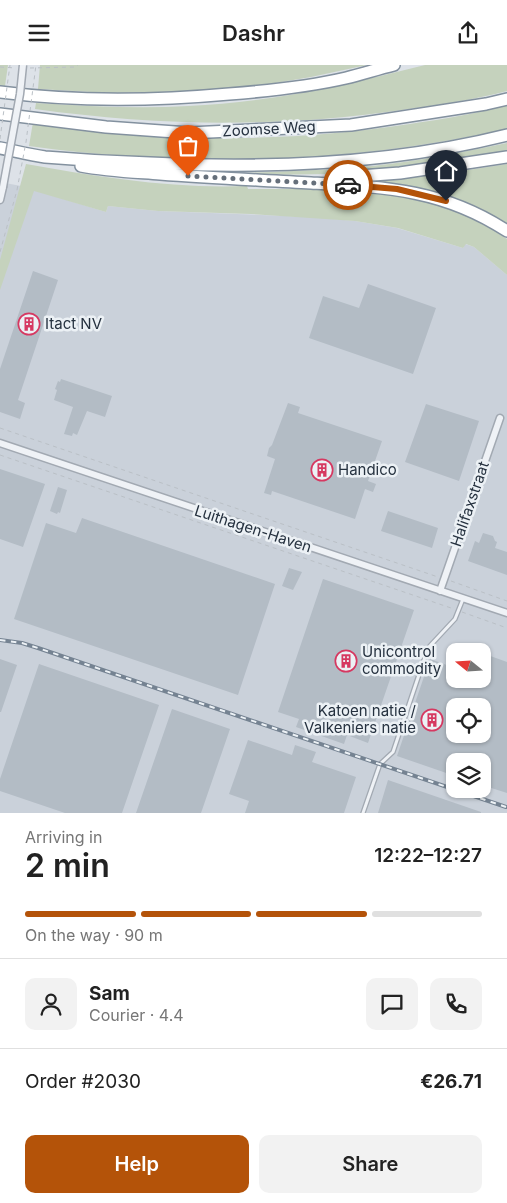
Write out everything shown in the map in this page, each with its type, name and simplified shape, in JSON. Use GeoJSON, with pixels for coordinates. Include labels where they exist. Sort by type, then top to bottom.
{"type":"FeatureCollection","features":[{"type":"Feature","properties":{"kind":"highway"},"geometry":{"type":"LineString","coordinates":[[0,92],[45,98],[104,100],[189,98],[278,90],[345,78],[394,65]]}},
{"type":"Feature","properties":{"kind":"highway","name":"Zoomse Weg"},"geometry":{"type":"LineString","coordinates":[[0,114],[106,127],[189,133],[351,125],[507,99]]}},
{"type":"Feature","properties":{"kind":"highway"},"geometry":{"type":"LineString","coordinates":[[43,157],[204,166],[280,164],[352,160],[406,153],[507,135]]}},
{"type":"Feature","properties":{"kind":"highway"},"geometry":{"type":"LineString","coordinates":[[0,148],[85,167],[115,171],[397,189],[457,205],[476,213],[507,231]]}},
{"type":"Feature","properties":{"kind":"highway"},"geometry":{"type":"LineString","coordinates":[[272,181],[400,173],[507,157]]}},
{"type":"Feature","properties":{"kind":"street"},"geometry":{"type":"LineString","coordinates":[[0,200],[24,67]]}},
{"type":"Feature","properties":{"kind":"street","name":"Halifaxstraat"},"geometry":{"type":"LineString","coordinates":[[440,591],[500,418]]}},
{"type":"Feature","properties":{"kind":"street","name":"Luithagen-Haven"},"geometry":{"type":"LineString","coordinates":[[0,443],[507,613]]}},
{"type":"Feature","properties":{"kind":"lane"},"geometry":{"type":"LineString","coordinates":[[363,813],[380,764],[393,752],[428,648],[455,619],[463,599]]}},
{"type":"Feature","properties":{"kind":"path"},"geometry":{"type":"LineString","coordinates":[[0,139],[10,65]]}},
{"type":"Feature","properties":{"kind":"path"},"geometry":{"type":"LineString","coordinates":[[0,252],[17,190],[29,123],[36,65]]}},
{"type":"Feature","properties":{"kind":"path"},"geometry":{"type":"LineString","coordinates":[[0,67],[76,67],[78,65]]}},
{"type":"Feature","properties":{"kind":"path"},"geometry":{"type":"LineString","coordinates":[[0,428],[507,601]]}},
{"type":"Feature","properties":{"kind":"path"},"geometry":{"type":"LineString","coordinates":[[0,455],[507,628]]}},
{"type":"Feature","properties":{"kind":"shaded area"},"geometry":{"type":"Polygon","coordinates":[[[0,182],[21,186],[106,212],[108,206],[158,211],[311,217],[355,221],[397,228],[463,248],[465,244],[474,247],[507,275],[507,813],[0,813],[0,182]]]}},
{"type":"Feature","properties":{"kind":"green space"},"geometry":{"type":"Polygon","coordinates":[[[0,65],[8,65],[5,86],[0,85],[0,65]]]}},
{"type":"Feature","properties":{"kind":"green space"},"geometry":{"type":"Polygon","coordinates":[[[40,65],[367,65],[269,84],[198,91],[110,93],[38,89],[40,65]]]}},
{"type":"Feature","properties":{"kind":"green space"},"geometry":{"type":"Polygon","coordinates":[[[425,65],[507,65],[507,91],[468,100],[356,116],[264,122],[173,122],[81,115],[35,109],[36,103],[169,107],[248,101],[337,86],[425,65]]]}},
{"type":"Feature","properties":{"kind":"green space"},"geometry":{"type":"Polygon","coordinates":[[[507,105],[507,129],[448,141],[329,156],[209,160],[149,158],[29,146],[33,122],[127,134],[174,137],[269,137],[316,135],[410,124],[471,114],[507,105]]]}},
{"type":"Feature","properties":{"kind":"green space"},"geometry":{"type":"Polygon","coordinates":[[[507,143],[507,154],[388,170],[331,174],[243,175],[243,173],[335,169],[389,164],[507,143]]]}},
{"type":"Feature","properties":{"kind":"green space"},"geometry":{"type":"Polygon","coordinates":[[[26,164],[164,184],[247,186],[248,189],[349,191],[415,199],[447,208],[478,221],[507,239],[507,275],[474,247],[466,244],[463,248],[398,228],[355,221],[251,214],[158,211],[108,206],[106,212],[34,191],[0,290],[0,260],[26,164]]]}},
{"type":"Feature","properties":{"kind":"green space"},"geometry":{"type":"Polygon","coordinates":[[[507,164],[507,226],[368,182],[368,180],[455,172],[507,164]]]}},
{"type":"Feature","properties":{"kind":"building","name":"Itact NV"},"geometry":{"type":"Polygon","coordinates":[[[33,271],[58,280],[18,400],[25,403],[20,419],[0,412],[0,369],[33,271]]]}},
{"type":"Feature","properties":{"kind":"building"},"geometry":{"type":"Polygon","coordinates":[[[368,284],[436,308],[413,374],[309,338],[323,296],[359,308],[368,284]]]}},
{"type":"Feature","properties":{"kind":"building"},"geometry":{"type":"Polygon","coordinates":[[[61,379],[112,396],[105,417],[87,411],[77,435],[73,433],[72,436],[64,434],[73,407],[54,400],[57,390],[55,389],[58,381],[60,382],[61,379]]]}},
{"type":"Feature","properties":{"kind":"building","name":"Handico"},"geometry":{"type":"Polygon","coordinates":[[[288,403],[300,407],[298,413],[382,441],[368,481],[376,484],[373,492],[365,489],[355,519],[272,491],[271,495],[264,493],[275,459],[267,456],[269,448],[272,445],[288,403]]]}},
{"type":"Feature","properties":{"kind":"building"},"geometry":{"type":"Polygon","coordinates":[[[426,404],[479,421],[459,481],[405,462],[426,404]]]}},
{"type":"Feature","properties":{"kind":"building"},"geometry":{"type":"Polygon","coordinates":[[[0,469],[45,484],[23,547],[0,539],[0,469]]]}},
{"type":"Feature","properties":{"kind":"building"},"geometry":{"type":"Polygon","coordinates":[[[58,487],[67,490],[60,513],[58,512],[57,514],[50,511],[58,487]]]}},
{"type":"Feature","properties":{"kind":"building"},"geometry":{"type":"Polygon","coordinates":[[[388,511],[438,528],[432,548],[381,531],[388,511]]]}},
{"type":"Feature","properties":{"kind":"building"},"geometry":{"type":"Polygon","coordinates":[[[82,518],[275,584],[238,695],[14,619],[46,523],[76,533],[82,518]]]}},
{"type":"Feature","properties":{"kind":"building"},"geometry":{"type":"Polygon","coordinates":[[[483,533],[493,536],[497,542],[495,548],[507,552],[507,575],[468,561],[475,541],[479,543],[483,533]]]}},
{"type":"Feature","properties":{"kind":"building"},"geometry":{"type":"Polygon","coordinates":[[[289,568],[302,572],[293,590],[282,586],[289,568]]]}},
{"type":"Feature","properties":{"kind":"building","name":"Unicontrol commodity"},"geometry":{"type":"Polygon","coordinates":[[[323,579],[414,610],[368,743],[347,735],[344,744],[296,727],[299,719],[278,712],[323,579]]]}},
{"type":"Feature","properties":{"kind":"building","name":"Katoen natie / Valkeniers natie"},"geometry":{"type":"Polygon","coordinates":[[[491,656],[507,662],[507,793],[491,788],[491,753],[446,753],[446,773],[397,756],[430,659],[446,665],[446,688],[491,688],[491,656]]]}},
{"type":"Feature","properties":{"kind":"building"},"geometry":{"type":"Polygon","coordinates":[[[0,659],[17,665],[1,712],[0,712],[0,659]]]}},
{"type":"Feature","properties":{"kind":"building"},"geometry":{"type":"Polygon","coordinates":[[[39,664],[159,705],[122,813],[65,813],[0,791],[0,779],[39,664]]]}},
{"type":"Feature","properties":{"kind":"building"},"geometry":{"type":"Polygon","coordinates":[[[172,709],[230,729],[201,813],[136,813],[172,709]]]}},
{"type":"Feature","properties":{"kind":"building"},"geometry":{"type":"Polygon","coordinates":[[[248,740],[292,755],[295,745],[316,752],[312,762],[356,777],[344,813],[245,813],[249,801],[229,794],[248,740]]]}},
{"type":"Feature","properties":{"kind":"building"},"geometry":{"type":"Polygon","coordinates":[[[388,780],[481,812],[481,813],[378,813],[388,780]]]}},
{"type":"Feature","properties":{"kind":"railway"},"geometry":{"type":"LineString","coordinates":[[0,640],[22,643],[38,648],[506,807]]}},
{"type":"Feature","properties":{"kind":"way so far"},"geometry":{"type":"LineString","coordinates":[[188,176],[348,185]]}},
{"type":"Feature","properties":{"kind":"place","name":"Itact NV"},"geometry":{"type":"Point","coordinates":[29,324]}},
{"type":"Feature","properties":{"kind":"place","name":"Handico"},"geometry":{"type":"Point","coordinates":[322,470]}},
{"type":"Feature","properties":{"kind":"place","name":"Unicontrol commodity"},"geometry":{"type":"Point","coordinates":[346,661]}},
{"type":"Feature","properties":{"kind":"place","name":"Katoen natie / Valkeniers natie"},"geometry":{"type":"Point","coordinates":[432,720]}},
{"type":"Feature","properties":{"kind":"route"},"geometry":{"type":"LineString","coordinates":[[348,185],[397,189],[446,201]]}}]}
